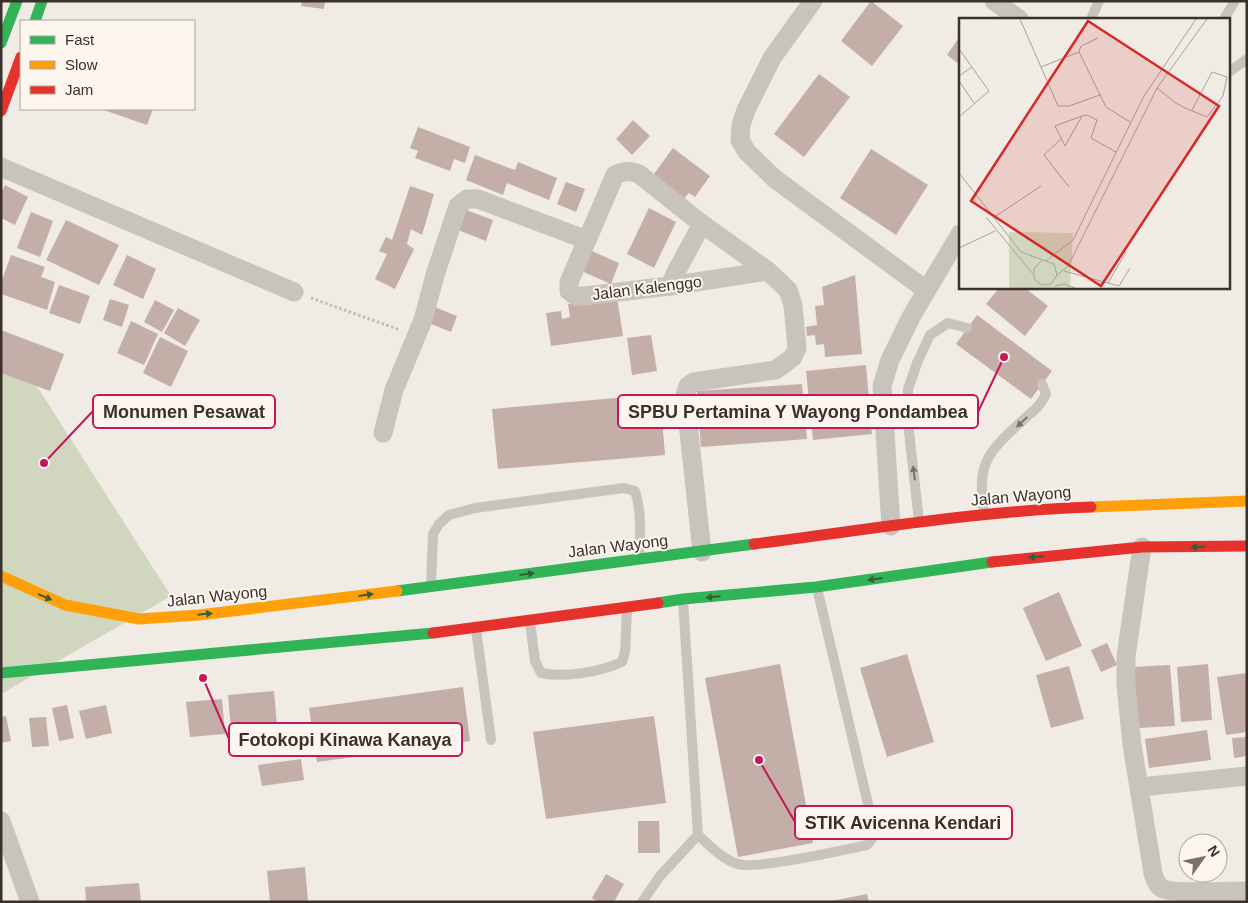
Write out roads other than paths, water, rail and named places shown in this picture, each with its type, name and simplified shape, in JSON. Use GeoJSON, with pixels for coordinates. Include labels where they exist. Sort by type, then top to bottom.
{"type":"FeatureCollection","features":[{"type":"Feature","properties":{"kind":"main road"},"geometry":{"type":"LineString","coordinates":[[1,43],[17,1]]}},
{"type":"Feature","properties":{"kind":"main road"},"geometry":{"type":"LineString","coordinates":[[35,20],[42,1]]}},
{"type":"Feature","properties":{"kind":"main road"},"geometry":{"type":"LineString","coordinates":[[1,111],[20,60]]}},
{"type":"Feature","properties":{"kind":"main road","name":"Jalan Wayong"},"geometry":{"type":"LineString","coordinates":[[1,576],[65,606],[139,619],[199,615],[301,604],[984,515],[1061,508],[1247,501]]}},
{"type":"Feature","properties":{"kind":"main road"},"geometry":{"type":"LineString","coordinates":[[1,673],[117,661],[377,639],[476,628],[683,599],[816,587],[996,561],[1142,547],[1247,546]]}},
{"type":"Feature","properties":{"kind":"street"},"geometry":{"type":"LineString","coordinates":[[813,1],[772,58],[746,110],[741,125],[740,140],[747,152],[775,179],[926,290]]}},
{"type":"Feature","properties":{"kind":"street"},"geometry":{"type":"LineString","coordinates":[[994,1],[1018,18]]}},
{"type":"Feature","properties":{"kind":"street"},"geometry":{"type":"LineString","coordinates":[[1,167],[294,292]]}},
{"type":"Feature","properties":{"kind":"street","name":"Jalan Kalenggo"},"geometry":{"type":"LineString","coordinates":[[702,552],[686,395],[688,386],[694,382],[775,370],[793,357],[798,348],[793,305],[788,290],[768,271],[702,224],[639,174],[632,171],[624,171],[615,175],[569,282],[569,291],[576,296],[670,286],[768,271]]}},
{"type":"Feature","properties":{"kind":"street"},"geometry":{"type":"LineString","coordinates":[[383,433],[394,390],[423,320],[458,206],[467,199],[478,199],[587,240]]}},
{"type":"Feature","properties":{"kind":"street"},"geometry":{"type":"LineString","coordinates":[[670,286],[702,224]]}},
{"type":"Feature","properties":{"kind":"street"},"geometry":{"type":"LineString","coordinates":[[891,526],[882,386],[890,360],[926,290],[959,236]]}},
{"type":"Feature","properties":{"kind":"street"},"geometry":{"type":"LineString","coordinates":[[1142,547],[1126,656],[1126,685],[1132,745],[1153,873],[1157,883],[1163,889],[1180,891],[1247,891]]}},
{"type":"Feature","properties":{"kind":"street"},"geometry":{"type":"LineString","coordinates":[[1140,787],[1247,776]]}},
{"type":"Feature","properties":{"kind":"street"},"geometry":{"type":"LineString","coordinates":[[1,821],[30,902]]}},
{"type":"Feature","properties":{"kind":"lane"},"geometry":{"type":"LineString","coordinates":[[1091,18],[1099,1]]}},
{"type":"Feature","properties":{"kind":"lane"},"geometry":{"type":"LineString","coordinates":[[1225,18],[1235,1]]}},
{"type":"Feature","properties":{"kind":"lane"},"geometry":{"type":"LineString","coordinates":[[1230,71],[1247,59]]}},
{"type":"Feature","properties":{"kind":"lane"},"geometry":{"type":"LineString","coordinates":[[919,522],[907,414],[908,389],[930,335],[948,324],[967,328]]}},
{"type":"Feature","properties":{"kind":"lane"},"geometry":{"type":"LineString","coordinates":[[984,515],[981,490],[982,471],[990,453],[1041,405],[1046,394],[1042,384]]}},
{"type":"Feature","properties":{"kind":"lane"},"geometry":{"type":"LineString","coordinates":[[431,586],[433,534],[439,524],[449,514],[475,508],[624,488],[635,491],[638,499],[640,523],[639,560]]}},
{"type":"Feature","properties":{"kind":"lane"},"geometry":{"type":"LineString","coordinates":[[683,599],[698,835],[719,855],[739,865],[765,864],[868,845],[873,839],[872,821],[816,587]]}},
{"type":"Feature","properties":{"kind":"lane"},"geometry":{"type":"LineString","coordinates":[[530,621],[535,661],[541,673],[553,676],[606,669],[622,662],[625,652],[628,608]]}},
{"type":"Feature","properties":{"kind":"lane"},"geometry":{"type":"LineString","coordinates":[[476,628],[491,740]]}},
{"type":"Feature","properties":{"kind":"lane"},"geometry":{"type":"LineString","coordinates":[[642,902],[660,876],[698,835]]}},
{"type":"Feature","properties":{"kind":"place","name":"SPBU Pertamina Y Wayong Pondambea"},"geometry":{"type":"Point","coordinates":[1004,357]}},
{"type":"Feature","properties":{"kind":"place","name":"Monumen Pesawat"},"geometry":{"type":"Point","coordinates":[44,463]}},
{"type":"Feature","properties":{"kind":"place","name":"Fotokopi Kinawa Kanaya"},"geometry":{"type":"Point","coordinates":[203,678]}},
{"type":"Feature","properties":{"kind":"place","name":"STIK Avicenna Kendari"},"geometry":{"type":"Point","coordinates":[759,760]}}]}
